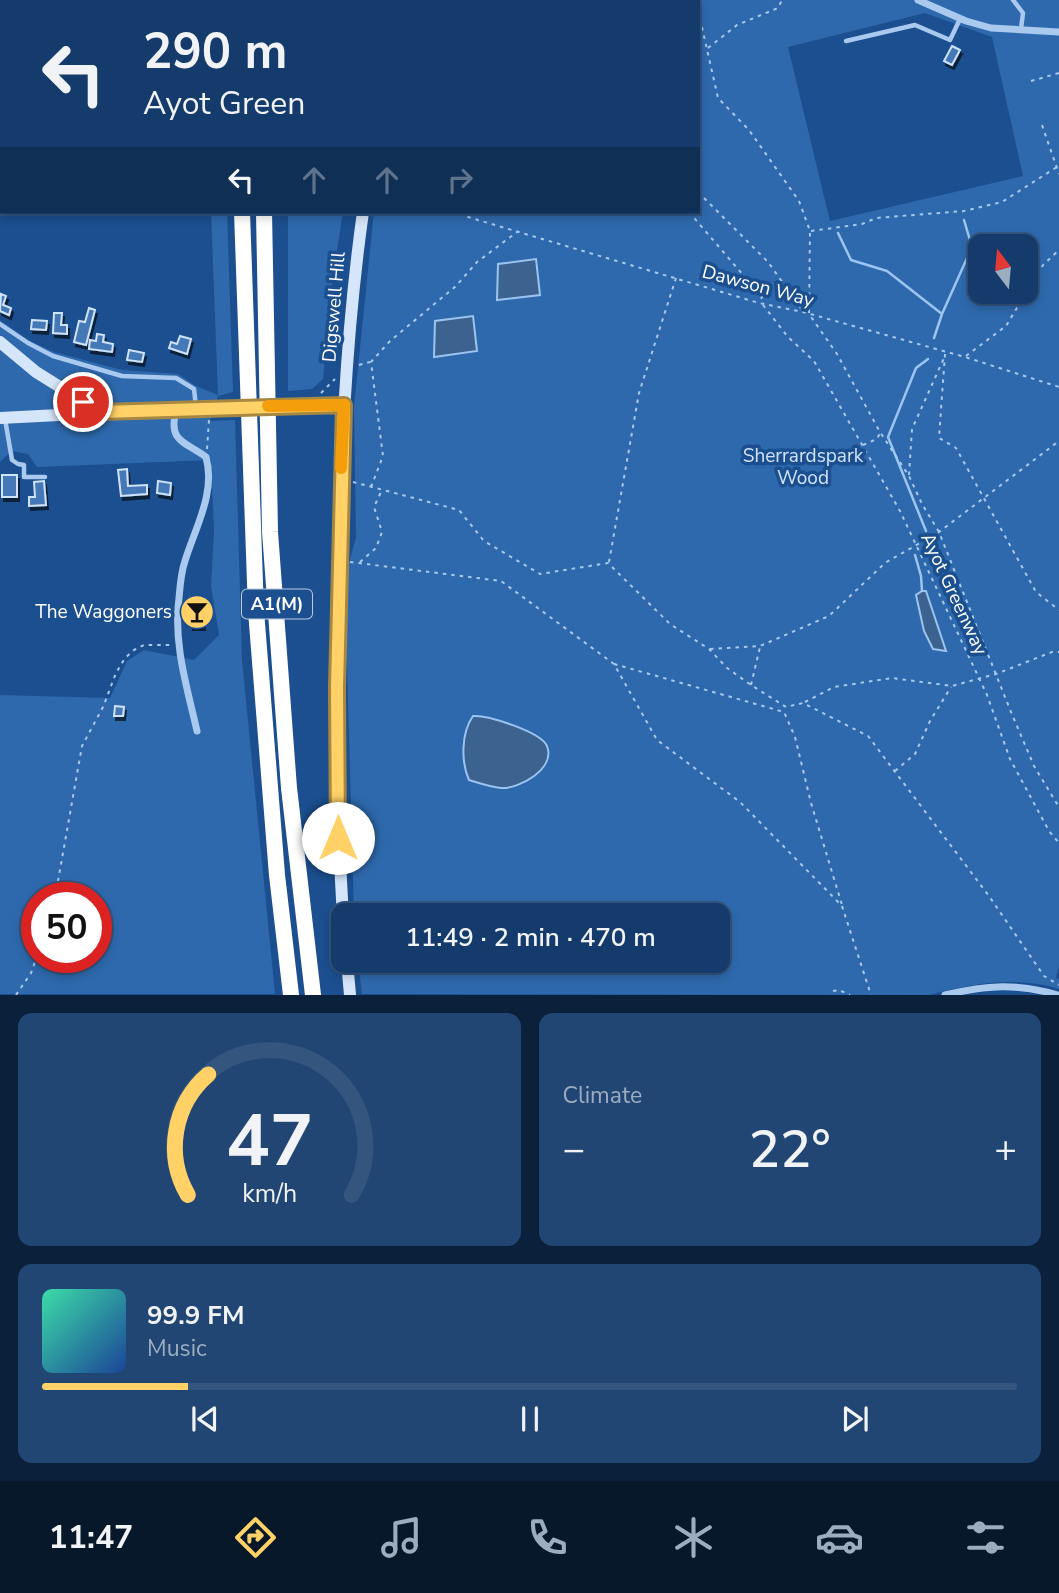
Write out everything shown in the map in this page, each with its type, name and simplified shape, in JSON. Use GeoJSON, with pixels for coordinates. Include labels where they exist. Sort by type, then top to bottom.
{"type":"FeatureCollection","features":[{"type":"Feature","properties":{"kind":"highway","name":"A1(M)"},"geometry":{"type":"LineString","coordinates":[[242,214],[256,611],[274,835],[291,995]]}},
{"type":"Feature","properties":{"kind":"highway","name":"A1(M)"},"geometry":{"type":"LineString","coordinates":[[264,214],[270,533],[289,788],[313,995]]}},
{"type":"Feature","properties":{"kind":"main road","name":"Digswell Hill"},"geometry":{"type":"LineString","coordinates":[[343,903],[338,838],[337,687],[344,405],[350,314],[363,214]]}},
{"type":"Feature","properties":{"kind":"main road"},"geometry":{"type":"LineString","coordinates":[[0,342],[36,372],[100,412]]}},
{"type":"Feature","properties":{"kind":"main road"},"geometry":{"type":"LineString","coordinates":[[2,418],[196,408],[213,413],[307,404],[344,405]]}},
{"type":"Feature","properties":{"kind":"main road"},"geometry":{"type":"LineString","coordinates":[[348,973],[350,995]]}},
{"type":"Feature","properties":{"kind":"street"},"geometry":{"type":"LineString","coordinates":[[918,0],[960,19],[991,28],[1059,32]]}},
{"type":"Feature","properties":{"kind":"street"},"geometry":{"type":"LineString","coordinates":[[176,410],[172,424],[175,435],[180,442],[206,457],[209,468],[204,508],[184,563],[178,602],[177,645],[197,731]]}},
{"type":"Feature","properties":{"kind":"street"},"geometry":{"type":"LineString","coordinates":[[945,995],[981,986],[1010,985],[1058,994]]}},
{"type":"Feature","properties":{"kind":"lane"},"geometry":{"type":"LineString","coordinates":[[1013,0],[1023,13],[1021,29]]}},
{"type":"Feature","properties":{"kind":"lane"},"geometry":{"type":"LineString","coordinates":[[846,40],[915,25],[950,40],[960,19]]}},
{"type":"Feature","properties":{"kind":"lane"},"geometry":{"type":"LineString","coordinates":[[0,324],[53,356],[122,376],[176,378],[194,389],[196,408]]}},
{"type":"Feature","properties":{"kind":"lane"},"geometry":{"type":"LineString","coordinates":[[2,418],[12,460],[24,465],[24,477],[45,477]]}},
{"type":"Feature","properties":{"kind":"path"},"geometry":{"type":"LineString","coordinates":[[707,48],[737,25],[778,8],[782,0]]}},
{"type":"Feature","properties":{"kind":"path"},"geometry":{"type":"LineString","coordinates":[[700,22],[719,98],[749,130],[799,201],[810,231],[809,314],[837,355],[939,532],[1034,766],[1059,807]]}},
{"type":"Feature","properties":{"kind":"path"},"geometry":{"type":"LineString","coordinates":[[1031,81],[1059,73]]}},
{"type":"Feature","properties":{"kind":"path"},"geometry":{"type":"LineString","coordinates":[[1042,125],[1059,174]]}},
{"type":"Feature","properties":{"kind":"path"},"geometry":{"type":"LineString","coordinates":[[810,231],[862,224],[876,218],[964,211],[1002,202],[1057,167]]}},
{"type":"Feature","properties":{"kind":"path"},"geometry":{"type":"LineString","coordinates":[[700,194],[768,262],[803,312]]}},
{"type":"Feature","properties":{"kind":"path","name":"Dawson Way"},"geometry":{"type":"LineString","coordinates":[[458,214],[759,303],[803,312],[946,354],[965,357],[1059,387]]}},
{"type":"Feature","properties":{"kind":"path"},"geometry":{"type":"LineString","coordinates":[[690,214],[762,297],[759,303]]}},
{"type":"Feature","properties":{"kind":"path"},"geometry":{"type":"LineString","coordinates":[[358,365],[371,362],[390,341],[456,286],[477,262],[519,231]]}},
{"type":"Feature","properties":{"kind":"path"},"geometry":{"type":"LineString","coordinates":[[965,357],[1006,326],[1043,265],[1059,250]]}},
{"type":"Feature","properties":{"kind":"path"},"geometry":{"type":"LineString","coordinates":[[608,563],[639,393],[676,278]]}},
{"type":"Feature","properties":{"kind":"path","name":"Ayot Greenway"},"geometry":{"type":"LineString","coordinates":[[763,304],[788,337],[814,361],[900,511],[980,679],[1010,758],[1049,831],[1059,844]]}},
{"type":"Feature","properties":{"kind":"path"},"geometry":{"type":"LineString","coordinates":[[909,476],[912,429],[946,354]]}},
{"type":"Feature","properties":{"kind":"path"},"geometry":{"type":"LineString","coordinates":[[946,354],[939,438],[956,448],[1036,592],[1059,610]]}},
{"type":"Feature","properties":{"kind":"path"},"geometry":{"type":"LineString","coordinates":[[370,488],[383,456],[371,362]]}},
{"type":"Feature","properties":{"kind":"path"},"geometry":{"type":"LineString","coordinates":[[206,457],[213,413]]}},
{"type":"Feature","properties":{"kind":"path"},"geometry":{"type":"LineString","coordinates":[[863,445],[877,439],[880,432]]}},
{"type":"Feature","properties":{"kind":"path"},"geometry":{"type":"LineString","coordinates":[[709,649],[760,646],[829,616],[885,563],[939,532],[1059,441]]}},
{"type":"Feature","properties":{"kind":"path"},"geometry":{"type":"LineString","coordinates":[[353,481],[370,488],[459,510],[484,541],[540,574],[608,563]]}},
{"type":"Feature","properties":{"kind":"path"},"geometry":{"type":"LineString","coordinates":[[359,562],[376,548],[382,532],[374,508],[382,491]]}},
{"type":"Feature","properties":{"kind":"path"},"geometry":{"type":"LineString","coordinates":[[350,562],[501,581],[614,664],[784,712],[795,737],[811,803],[871,995]]}},
{"type":"Feature","properties":{"kind":"path"},"geometry":{"type":"LineString","coordinates":[[608,563],[670,624],[709,649],[727,668],[786,707],[803,703],[834,687],[892,678],[951,686],[996,674],[1052,652],[1059,652]]}},
{"type":"Feature","properties":{"kind":"path"},"geometry":{"type":"LineString","coordinates":[[58,882],[82,746],[103,707],[116,673],[125,657],[144,645],[177,645]]}},
{"type":"Feature","properties":{"kind":"path"},"geometry":{"type":"LineString","coordinates":[[751,685],[760,646]]}},
{"type":"Feature","properties":{"kind":"path"},"geometry":{"type":"LineString","coordinates":[[614,664],[657,740],[740,802],[842,906]]}},
{"type":"Feature","properties":{"kind":"path"},"geometry":{"type":"LineString","coordinates":[[895,771],[915,754],[930,721],[951,686]]}},
{"type":"Feature","properties":{"kind":"path"},"geometry":{"type":"LineString","coordinates":[[803,703],[868,736],[989,896],[1044,976],[1059,985]]}},
{"type":"Feature","properties":{"kind":"path"},"geometry":{"type":"LineString","coordinates":[[16,995],[31,973]]}},
{"type":"Feature","properties":{"kind":"path"},"geometry":{"type":"LineString","coordinates":[[833,991],[839,990],[850,995]]}},
{"type":"Feature","properties":{"kind":"green space","name":"Sherrardspark Wood"},"geometry":{"type":"Polygon","coordinates":[[[700,0],[1059,0],[1059,967],[1056,977],[1059,980],[1059,989],[1027,982],[1010,982],[961,987],[929,995],[362,994],[359,973],[730,973],[730,903],[354,903],[346,629],[347,571],[356,537],[354,406],[374,214],[700,214],[700,0]],[[925,13],[788,47],[830,221],[1023,176],[992,37],[925,13]]]}},
{"type":"Feature","properties":{"kind":"green space"},"geometry":{"type":"Polygon","coordinates":[[[211,214],[227,214],[233,392],[218,396],[210,421],[235,420],[242,660],[275,994],[0,994],[0,695],[110,698],[127,661],[144,650],[194,660],[219,635],[211,586],[214,531],[211,460],[37,467],[28,454],[11,451],[0,462],[0,320],[30,341],[54,352],[122,370],[178,374],[196,386],[218,395],[211,214]]]}},
{"type":"Feature","properties":{"kind":"green space"},"geometry":{"type":"Polygon","coordinates":[[[288,214],[343,214],[333,275],[323,379],[312,389],[288,391],[288,214]]]}},
{"type":"Feature","properties":{"kind":"shaded area"},"geometry":{"type":"Polygon","coordinates":[[[536,259],[540,295],[497,300],[498,264],[536,259]]]}},
{"type":"Feature","properties":{"kind":"shaded area"},"geometry":{"type":"Polygon","coordinates":[[[473,316],[477,351],[434,357],[435,321],[473,316]]]}},
{"type":"Feature","properties":{"kind":"shaded area"},"geometry":{"type":"Polygon","coordinates":[[[926,591],[946,651],[933,649],[924,631],[916,595],[926,591]]]}},
{"type":"Feature","properties":{"kind":"shaded area"},"geometry":{"type":"Polygon","coordinates":[[[473,716],[513,725],[543,741],[548,754],[541,770],[526,781],[509,787],[493,787],[469,780],[463,748],[466,731],[473,716]]]}},
{"type":"Feature","properties":{"kind":"building"},"geometry":{"type":"Polygon","coordinates":[[[952,46],[960,50],[952,65],[944,61],[952,46]]]}},
{"type":"Feature","properties":{"kind":"building"},"geometry":{"type":"Polygon","coordinates":[[[1,294],[6,296],[3,305],[11,308],[9,315],[0,311],[1,294]]]}},
{"type":"Feature","properties":{"kind":"building"},"geometry":{"type":"Polygon","coordinates":[[[89,308],[95,310],[86,345],[74,342],[79,321],[85,322],[89,308]]]}},
{"type":"Feature","properties":{"kind":"building"},"geometry":{"type":"Polygon","coordinates":[[[54,313],[62,313],[61,325],[67,325],[67,334],[53,333],[54,313]]]}},
{"type":"Feature","properties":{"kind":"building"},"geometry":{"type":"Polygon","coordinates":[[[32,320],[47,321],[46,330],[31,329],[32,320]]]}},
{"type":"Feature","properties":{"kind":"building"},"geometry":{"type":"Polygon","coordinates":[[[97,334],[104,335],[103,342],[113,344],[112,352],[89,349],[90,340],[96,341],[97,334]]]}},
{"type":"Feature","properties":{"kind":"building"},"geometry":{"type":"Polygon","coordinates":[[[180,336],[191,339],[187,354],[169,348],[171,342],[177,344],[180,336]]]}},
{"type":"Feature","properties":{"kind":"building"},"geometry":{"type":"Polygon","coordinates":[[[129,350],[144,353],[142,362],[127,360],[129,350]]]}},
{"type":"Feature","properties":{"kind":"building"},"geometry":{"type":"Polygon","coordinates":[[[127,469],[128,486],[147,485],[147,494],[121,496],[118,470],[127,469]]]}},
{"type":"Feature","properties":{"kind":"building"},"geometry":{"type":"Polygon","coordinates":[[[2,475],[17,475],[17,497],[2,497],[2,475]]]}},
{"type":"Feature","properties":{"kind":"building"},"geometry":{"type":"Polygon","coordinates":[[[44,481],[46,505],[29,506],[29,497],[35,497],[34,482],[44,481]]]}},
{"type":"Feature","properties":{"kind":"building"},"geometry":{"type":"Polygon","coordinates":[[[158,481],[171,483],[170,495],[157,493],[158,481]]]}},
{"type":"Feature","properties":{"kind":"building","name":"The Waggoners"},"geometry":{"type":"Polygon","coordinates":[[[190,597],[203,597],[203,626],[191,626],[190,597]]]}},
{"type":"Feature","properties":{"kind":"building"},"geometry":{"type":"Polygon","coordinates":[[[115,706],[124,707],[123,716],[114,716],[115,706]]]}},
{"type":"Feature","properties":{"kind":"waterway"},"geometry":{"type":"LineString","coordinates":[[934,338],[972,247],[964,220]]}},
{"type":"Feature","properties":{"kind":"waterway"},"geometry":{"type":"LineString","coordinates":[[838,233],[851,260],[887,271],[942,314]]}},
{"type":"Feature","properties":{"kind":"waterway"},"geometry":{"type":"LineString","coordinates":[[926,531],[888,437],[916,368],[928,359]]}},
{"type":"Feature","properties":{"kind":"waterway"},"geometry":{"type":"LineString","coordinates":[[915,555],[922,591]]}},
{"type":"Feature","properties":{"kind":"slow traffic"},"geometry":{"type":"LineString","coordinates":[[268,406],[344,405],[341,468]]}},
{"type":"Feature","properties":{"kind":"place","name":"The Waggoners"},"geometry":{"type":"Point","coordinates":[197,612]}},
{"type":"Feature","properties":{"kind":"route"},"geometry":{"type":"LineString","coordinates":[[83,402],[100,412],[344,405],[337,687],[338,838]]}}]}
